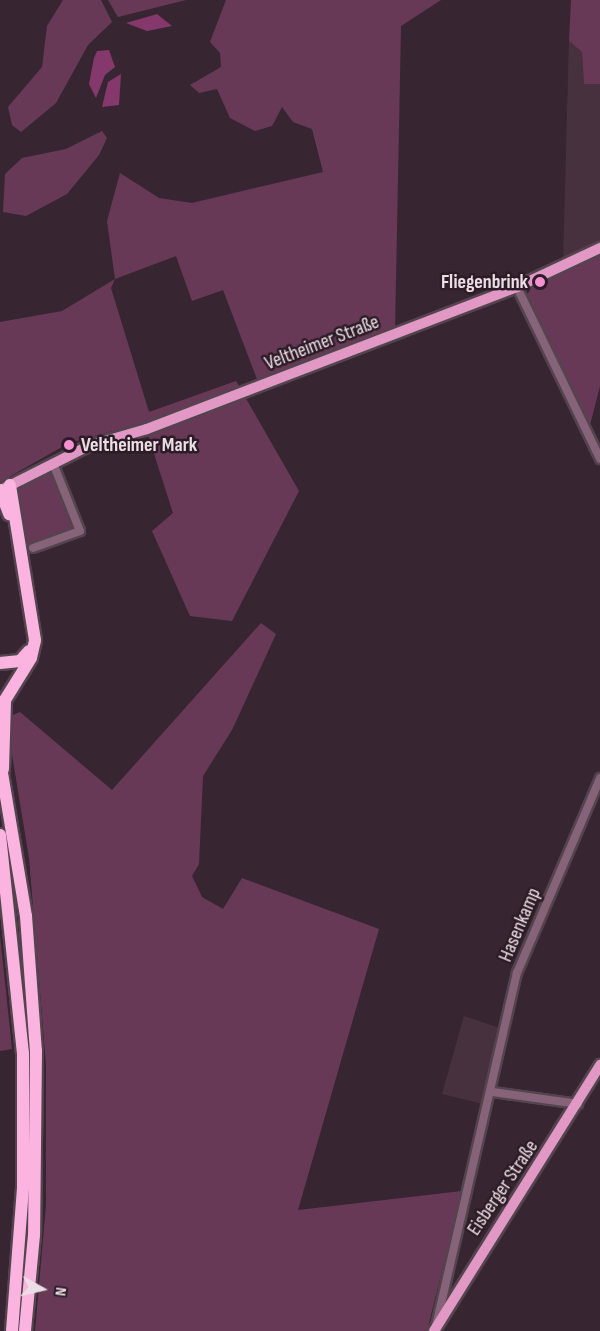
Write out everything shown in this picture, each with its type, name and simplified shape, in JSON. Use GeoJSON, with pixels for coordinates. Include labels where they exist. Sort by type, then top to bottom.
{"type":"FeatureCollection","features":[{"type":"Feature","properties":{"kind":"highway"},"geometry":{"type":"LineString","coordinates":[[4,488],[4,510],[15,527]]}},
{"type":"Feature","properties":{"kind":"highway"},"geometry":{"type":"LineString","coordinates":[[3,774],[2,716],[10,689],[31,658],[34,627],[15,527],[4,488]]}},
{"type":"Feature","properties":{"kind":"highway"},"geometry":{"type":"LineString","coordinates":[[0,663],[25,657],[34,627]]}},
{"type":"Feature","properties":{"kind":"highway"},"geometry":{"type":"LineString","coordinates":[[0,761],[26,916],[36,1051],[37,1165],[26,1331]]}},
{"type":"Feature","properties":{"kind":"highway"},"geometry":{"type":"LineString","coordinates":[[0,835],[23,1053],[23,1188],[12,1331]]}},
{"type":"Feature","properties":{"kind":"main road","name":"Veltheimer Straße"},"geometry":{"type":"LineString","coordinates":[[4,488],[53,463],[517,287],[600,248]]}},
{"type":"Feature","properties":{"kind":"main road","name":"Eisberger Straße"},"geometry":{"type":"LineString","coordinates":[[435,1328],[578,1104],[600,1065]]}},
{"type":"Feature","properties":{"kind":"street"},"geometry":{"type":"LineString","coordinates":[[517,287],[600,459]]}},
{"type":"Feature","properties":{"kind":"street"},"geometry":{"type":"LineString","coordinates":[[33,548],[80,531],[53,463]]}},
{"type":"Feature","properties":{"kind":"street","name":"Hasenkamp"},"geometry":{"type":"LineString","coordinates":[[435,1328],[493,1092],[517,973],[600,778]]}},
{"type":"Feature","properties":{"kind":"street"},"geometry":{"type":"LineString","coordinates":[[493,1092],[578,1104]]}},
{"type":"Feature","properties":{"kind":"shaded area"},"geometry":{"type":"Polygon","coordinates":[[[63,0],[101,0],[112,22],[88,45],[56,103],[21,132],[12,125],[8,107],[42,67],[47,26],[63,0]]]}},
{"type":"Feature","properties":{"kind":"shaded area"},"geometry":{"type":"Polygon","coordinates":[[[108,0],[186,0],[118,17],[108,0]]]}},
{"type":"Feature","properties":{"kind":"shaded area"},"geometry":{"type":"Polygon","coordinates":[[[226,0],[441,0],[401,26],[395,330],[257,379],[223,290],[192,301],[176,256],[115,279],[107,221],[120,173],[159,198],[192,203],[323,172],[312,129],[293,122],[282,107],[272,126],[255,131],[230,118],[217,89],[199,93],[190,85],[221,67],[220,53],[210,42],[226,0]]]}},
{"type":"Feature","properties":{"kind":"shaded area"},"geometry":{"type":"Polygon","coordinates":[[[571,0],[600,0],[600,84],[584,84],[582,52],[569,41],[571,0]]]}},
{"type":"Feature","properties":{"kind":"shaded area"},"geometry":{"type":"Polygon","coordinates":[[[157,14],[172,26],[147,31],[126,23],[157,14]]]}},
{"type":"Feature","properties":{"kind":"shaded area"},"geometry":{"type":"Polygon","coordinates":[[[569,41],[582,52],[584,84],[600,84],[600,247],[563,264],[569,41]]]}},
{"type":"Feature","properties":{"kind":"shaded area"},"geometry":{"type":"Polygon","coordinates":[[[109,50],[115,67],[105,75],[96,98],[89,84],[94,58],[97,51],[109,50]]]}},
{"type":"Feature","properties":{"kind":"shaded area"},"geometry":{"type":"Polygon","coordinates":[[[121,74],[119,105],[102,107],[108,82],[121,74]]]}},
{"type":"Feature","properties":{"kind":"shaded area"},"geometry":{"type":"Polygon","coordinates":[[[102,131],[107,138],[99,155],[67,194],[26,216],[3,212],[5,174],[22,158],[66,149],[102,131]]]}},
{"type":"Feature","properties":{"kind":"shaded area"},"geometry":{"type":"Polygon","coordinates":[[[600,253],[600,386],[589,429],[527,295],[532,287],[600,253]]]}},
{"type":"Feature","properties":{"kind":"shaded area"},"geometry":{"type":"Polygon","coordinates":[[[115,279],[111,288],[149,412],[236,381],[299,491],[232,621],[190,616],[152,531],[173,513],[148,435],[150,421],[69,443],[0,482],[0,322],[62,311],[115,279]]]}},
{"type":"Feature","properties":{"kind":"shaded area"},"geometry":{"type":"Polygon","coordinates":[[[51,470],[76,523],[75,532],[24,551],[16,489],[51,470]]]}},
{"type":"Feature","properties":{"kind":"shaded area"},"geometry":{"type":"Polygon","coordinates":[[[261,623],[276,634],[232,730],[203,776],[199,864],[192,876],[202,897],[223,909],[242,878],[379,929],[298,1210],[462,1191],[427,1331],[35,1331],[46,1205],[46,1065],[29,858],[6,718],[20,712],[112,790],[261,623]]]}},
{"type":"Feature","properties":{"kind":"shaded area"},"geometry":{"type":"Polygon","coordinates":[[[0,935],[12,1049],[0,1051],[0,935]]]}},
{"type":"Feature","properties":{"kind":"shaded area"},"geometry":{"type":"Polygon","coordinates":[[[464,1016],[503,1029],[487,1105],[442,1094],[464,1016]]]}},
{"type":"Feature","properties":{"kind":"place","name":"Fliegenbrink"},"geometry":{"type":"Point","coordinates":[540,282]}},
{"type":"Feature","properties":{"kind":"place","name":"Veltheimer Mark"},"geometry":{"type":"Point","coordinates":[69,445]}}]}
